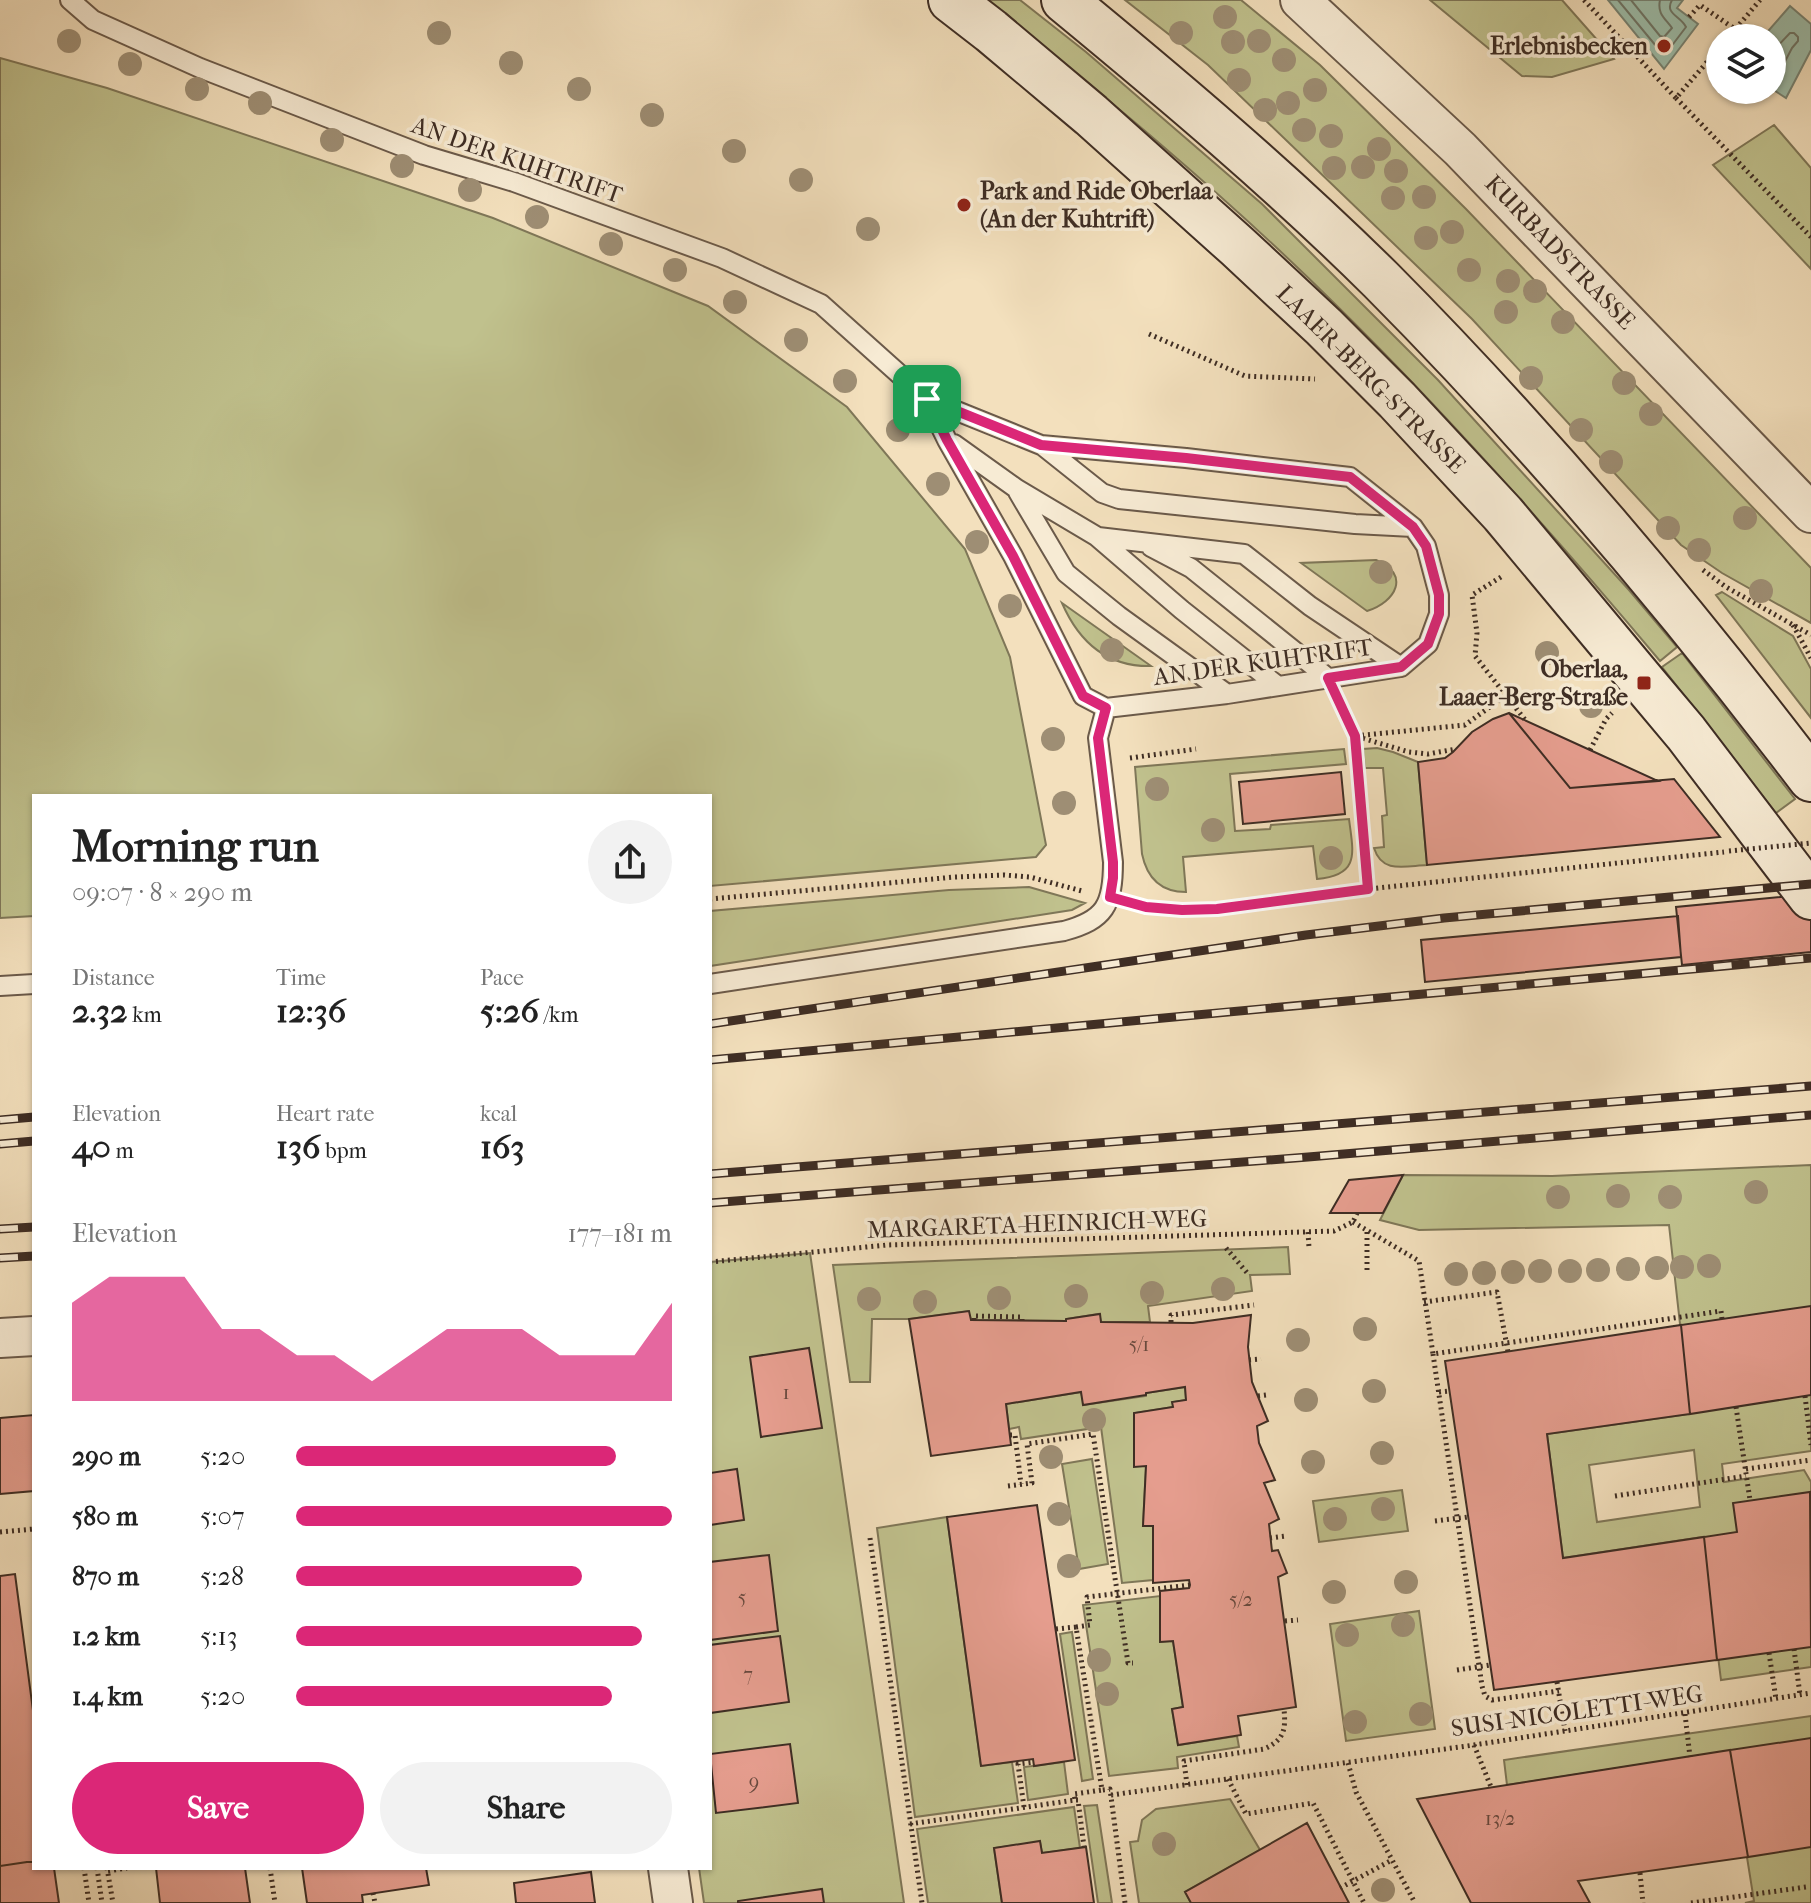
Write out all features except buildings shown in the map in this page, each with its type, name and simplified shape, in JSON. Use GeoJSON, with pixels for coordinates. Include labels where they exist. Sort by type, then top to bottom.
{"type":"FeatureCollection","features":[{"type":"Feature","properties":{"kind":"main road","name":"LAAER-BERG-STRASSE"},"geometry":{"type":"LineString","coordinates":[[951,0],[1113,135],[1280,286],[1397,400],[1503,514],[1686,733],[1811,897]]}},
{"type":"Feature","properties":{"kind":"main road"},"geometry":{"type":"LineString","coordinates":[[1064,0],[1301,204],[1381,280],[1567,479],[1625,546],[1811,779]]}},
{"type":"Feature","properties":{"kind":"street","name":"KURBADSTRASSE"},"geometry":{"type":"LineString","coordinates":[[1300,0],[1460,149],[1811,513]]}},
{"type":"Feature","properties":{"kind":"street"},"geometry":{"type":"LineString","coordinates":[[0,1338],[32,1336]]}},
{"type":"Feature","properties":{"kind":"street"},"geometry":{"type":"LineString","coordinates":[[668,1870],[673,1903]]}},
{"type":"Feature","properties":{"kind":"lane","name":"AN DER KUHTRIFT"},"geometry":{"type":"LineString","coordinates":[[70,0],[93,20],[200,68],[424,155],[514,182],[722,258],[821,304],[927,399],[1041,445],[1350,477],[1413,527],[1426,546],[1439,595],[1439,614],[1428,644],[1401,667],[1227,694],[1106,708],[1083,696],[1013,556],[927,399]]}},
{"type":"Feature","properties":{"kind":"lane"},"geometry":{"type":"LineString","coordinates":[[947,440],[1017,489],[1096,536],[1182,610],[1278,686]]}},
{"type":"Feature","properties":{"kind":"lane"},"geometry":{"type":"LineString","coordinates":[[1041,445],[1102,493],[1119,499],[1355,524],[1413,527]]}},
{"type":"Feature","properties":{"kind":"lane"},"geometry":{"type":"LineString","coordinates":[[1017,489],[1066,573],[1119,616],[1227,694]]}},
{"type":"Feature","properties":{"kind":"lane"},"geometry":{"type":"LineString","coordinates":[[1096,536],[1244,554],[1310,606],[1401,667]]}},
{"type":"Feature","properties":{"kind":"lane"},"geometry":{"type":"LineString","coordinates":[[1139,541],[1191,568],[1328,678]]}},
{"type":"Feature","properties":{"kind":"lane"},"geometry":{"type":"LineString","coordinates":[[712,984],[1087,925],[1104,909],[1110,897],[1113,878],[1098,738],[1106,708]]}},
{"type":"Feature","properties":{"kind":"lane"},"geometry":{"type":"LineString","coordinates":[[0,986],[32,984]]}},
{"type":"Feature","properties":{"kind":"path"},"geometry":{"type":"LineString","coordinates":[[1584,0],[1811,237]]}},
{"type":"Feature","properties":{"kind":"path"},"geometry":{"type":"LineString","coordinates":[[1739,24],[1760,0]]}},
{"type":"Feature","properties":{"kind":"path"},"geometry":{"type":"LineString","coordinates":[[1689,17],[1700,5],[1728,24]]}},
{"type":"Feature","properties":{"kind":"path"},"geometry":{"type":"LineString","coordinates":[[1676,98],[1706,63]]}},
{"type":"Feature","properties":{"kind":"path"},"geometry":{"type":"LineString","coordinates":[[1149,334],[1245,376],[1317,379]]}},
{"type":"Feature","properties":{"kind":"path"},"geometry":{"type":"LineString","coordinates":[[1701,568],[1726,587],[1811,635]]}},
{"type":"Feature","properties":{"kind":"path"},"geometry":{"type":"LineString","coordinates":[[1507,573],[1472,595],[1477,633],[1475,656],[1526,721]]}},
{"type":"Feature","properties":{"kind":"path"},"geometry":{"type":"LineString","coordinates":[[1792,625],[1811,658]]}},
{"type":"Feature","properties":{"kind":"path"},"geometry":{"type":"LineString","coordinates":[[1328,678],[1355,736],[1368,889]]}},
{"type":"Feature","properties":{"kind":"path"},"geometry":{"type":"LineString","coordinates":[[1355,736],[1465,725],[1505,696]]}},
{"type":"Feature","properties":{"kind":"path"},"geometry":{"type":"LineString","coordinates":[[1590,750],[1606,719],[1614,711]]}},
{"type":"Feature","properties":{"kind":"path"},"geometry":{"type":"LineString","coordinates":[[1355,736],[1409,752],[1428,754],[1456,749]]}},
{"type":"Feature","properties":{"kind":"path"},"geometry":{"type":"LineString","coordinates":[[1101,761],[1196,749]]}},
{"type":"Feature","properties":{"kind":"path"},"geometry":{"type":"LineString","coordinates":[[712,899],[1004,875],[1030,877],[1146,907],[1217,909],[1368,889],[1811,843]]}},
{"type":"Feature","properties":{"kind":"path"},"geometry":{"type":"LineString","coordinates":[[1357,1213],[1353,1222],[1419,1261],[1485,1696],[1492,1700],[1559,1691]]}},
{"type":"Feature","properties":{"kind":"path","name":"MARGARETA-HEINRICH-WEG"},"geometry":{"type":"LineString","coordinates":[[712,1262],[887,1245],[1334,1231],[1353,1222]]}},
{"type":"Feature","properties":{"kind":"path"},"geometry":{"type":"LineString","coordinates":[[1367,1231],[1367,1272]]}},
{"type":"Feature","properties":{"kind":"path"},"geometry":{"type":"LineString","coordinates":[[1308,1232],[1309,1248]]}},
{"type":"Feature","properties":{"kind":"path"},"geometry":{"type":"LineString","coordinates":[[1226,1248],[1249,1275]]}},
{"type":"Feature","properties":{"kind":"path"},"geometry":{"type":"LineString","coordinates":[[1424,1302],[1497,1292],[1508,1352]]}},
{"type":"Feature","properties":{"kind":"path"},"geometry":{"type":"LineString","coordinates":[[1171,1322],[1171,1315],[1254,1305]]}},
{"type":"Feature","properties":{"kind":"path"},"geometry":{"type":"LineString","coordinates":[[1433,1354],[1721,1311],[1722,1319]]}},
{"type":"Feature","properties":{"kind":"path"},"geometry":{"type":"LineString","coordinates":[[974,1320],[974,1316],[1022,1317],[1022,1320]]}},
{"type":"Feature","properties":{"kind":"path"},"geometry":{"type":"LineString","coordinates":[[1249,1360],[1261,1359]]}},
{"type":"Feature","properties":{"kind":"path"},"geometry":{"type":"LineString","coordinates":[[1439,1392],[1450,1391]]}},
{"type":"Feature","properties":{"kind":"path"},"geometry":{"type":"LineString","coordinates":[[1258,1396],[1266,1395]]}},
{"type":"Feature","properties":{"kind":"path"},"geometry":{"type":"LineString","coordinates":[[1805,1396],[1811,1445]]}},
{"type":"Feature","properties":{"kind":"path"},"geometry":{"type":"LineString","coordinates":[[1736,1407],[1750,1500]]}},
{"type":"Feature","properties":{"kind":"path"},"geometry":{"type":"LineString","coordinates":[[1008,1486],[1032,1483],[1027,1444],[1093,1434],[1128,1663],[1133,1663]]}},
{"type":"Feature","properties":{"kind":"path"},"geometry":{"type":"LineString","coordinates":[[1010,1435],[1015,1435],[1021,1484]]}},
{"type":"Feature","properties":{"kind":"path"},"geometry":{"type":"LineString","coordinates":[[1615,1496],[1811,1460]]}},
{"type":"Feature","properties":{"kind":"path"},"geometry":{"type":"LineString","coordinates":[[1435,1521],[1468,1517]]}},
{"type":"Feature","properties":{"kind":"path"},"geometry":{"type":"LineString","coordinates":[[0,1532],[32,1529]]}},
{"type":"Feature","properties":{"kind":"path"},"geometry":{"type":"LineString","coordinates":[[1270,1538],[1286,1536]]}},
{"type":"Feature","properties":{"kind":"path"},"geometry":{"type":"LineString","coordinates":[[870,1538],[922,1903]]}},
{"type":"Feature","properties":{"kind":"path"},"geometry":{"type":"LineString","coordinates":[[1056,1629],[1090,1625],[1087,1597],[1190,1585]]}},
{"type":"Feature","properties":{"kind":"path"},"geometry":{"type":"LineString","coordinates":[[1285,1621],[1298,1620]]}},
{"type":"Feature","properties":{"kind":"path"},"geometry":{"type":"LineString","coordinates":[[1076,1627],[1102,1790]]}},
{"type":"Feature","properties":{"kind":"path"},"geometry":{"type":"LineString","coordinates":[[1794,1649],[1800,1695]]}},
{"type":"Feature","properties":{"kind":"path"},"geometry":{"type":"LineString","coordinates":[[1769,1653],[1776,1699]]}},
{"type":"Feature","properties":{"kind":"path"},"geometry":{"type":"LineString","coordinates":[[1457,1670],[1490,1665]]}},
{"type":"Feature","properties":{"kind":"path"},"geometry":{"type":"LineString","coordinates":[[1557,1682],[1565,1731]]}},
{"type":"Feature","properties":{"kind":"path","name":"SUSI-NICOLETTI-WEG"},"geometry":{"type":"LineString","coordinates":[[1111,1795],[1474,1745],[1811,1693]]}},
{"type":"Feature","properties":{"kind":"path"},"geometry":{"type":"LineString","coordinates":[[1187,1785],[1184,1761],[1264,1749],[1275,1744],[1286,1725],[1284,1709]]}},
{"type":"Feature","properties":{"kind":"path"},"geometry":{"type":"LineString","coordinates":[[1685,1714],[1690,1757]]}},
{"type":"Feature","properties":{"kind":"path"},"geometry":{"type":"LineString","coordinates":[[1474,1745],[1491,1787]]}},
{"type":"Feature","properties":{"kind":"path"},"geometry":{"type":"LineString","coordinates":[[1024,1807],[1018,1764],[1034,1762]]}},
{"type":"Feature","properties":{"kind":"path"},"geometry":{"type":"LineString","coordinates":[[1348,1763],[1356,1792],[1415,1903]]}},
{"type":"Feature","properties":{"kind":"path"},"geometry":{"type":"LineString","coordinates":[[1228,1779],[1246,1814],[1313,1803],[1364,1903]]}},
{"type":"Feature","properties":{"kind":"path"},"geometry":{"type":"LineString","coordinates":[[1084,1847],[1078,1800],[1075,1800],[1074,1794],[1110,1789],[1125,1903]]}},
{"type":"Feature","properties":{"kind":"path"},"geometry":{"type":"LineString","coordinates":[[910,1824],[1075,1800]]}},
{"type":"Feature","properties":{"kind":"path"},"geometry":{"type":"LineString","coordinates":[[1340,1888],[1392,1860]]}},
{"type":"Feature","properties":{"kind":"path"},"geometry":{"type":"LineString","coordinates":[[84,1870],[89,1903]]}},
{"type":"Feature","properties":{"kind":"path"},"geometry":{"type":"LineString","coordinates":[[97,1870],[102,1903]]}},
{"type":"Feature","properties":{"kind":"path"},"geometry":{"type":"LineString","coordinates":[[107,1870],[113,1903]]}},
{"type":"Feature","properties":{"kind":"path"},"geometry":{"type":"LineString","coordinates":[[270,1870],[275,1903]]}},
{"type":"Feature","properties":{"kind":"path"},"geometry":{"type":"LineString","coordinates":[[1640,1873],[1643,1903]]}},
{"type":"Feature","properties":{"kind":"path"},"geometry":{"type":"LineString","coordinates":[[1691,1903],[1806,1887]]}},
{"type":"Feature","properties":{"kind":"path"},"geometry":{"type":"LineString","coordinates":[[373,1893],[375,1903]]}},
{"type":"Feature","properties":{"kind":"green space"},"geometry":{"type":"Polygon","coordinates":[[[985,0],[1020,0],[1086,52],[1262,204],[1438,380],[1677,647],[1660,661],[1501,478],[1333,302],[1163,146],[985,0]]]}},
{"type":"Feature","properties":{"kind":"green space"},"geometry":{"type":"Polygon","coordinates":[[[1125,0],[1241,0],[1320,65],[1466,209],[1811,568],[1811,623],[1722,573],[1681,545],[1472,319],[1208,65],[1125,0]]]}},
{"type":"Feature","properties":{"kind":"green space"},"geometry":{"type":"Polygon","coordinates":[[[1430,0],[1562,0],[1614,59],[1552,77],[1522,76],[1430,0]]]}},
{"type":"Feature","properties":{"kind":"green space"},"geometry":{"type":"Polygon","coordinates":[[[0,58],[107,88],[493,218],[708,306],[847,407],[965,549],[1010,657],[1046,845],[1036,857],[712,886],[712,794],[32,794],[32,916],[0,918],[0,58]]]}},
{"type":"Feature","properties":{"kind":"green space"},"geometry":{"type":"Polygon","coordinates":[[[1774,125],[1811,168],[1811,269],[1713,165],[1774,125]]]}},
{"type":"Feature","properties":{"kind":"green space"},"geometry":{"type":"Polygon","coordinates":[[[1376,560],[1393,573],[1396,587],[1386,601],[1367,611],[1301,563],[1376,560]]]}},
{"type":"Feature","properties":{"kind":"green space"},"geometry":{"type":"Polygon","coordinates":[[[1722,592],[1793,636],[1811,669],[1811,718],[1716,595],[1722,592]]]}},
{"type":"Feature","properties":{"kind":"green space"},"geometry":{"type":"Polygon","coordinates":[[[1062,603],[1151,666],[1121,662],[1096,650],[1077,629],[1062,603]]]}},
{"type":"Feature","properties":{"kind":"green space"},"geometry":{"type":"Polygon","coordinates":[[[1682,653],[1795,799],[1776,813],[1662,667],[1682,653]]]}},
{"type":"Feature","properties":{"kind":"green space"},"geometry":{"type":"Polygon","coordinates":[[[1377,748],[1418,762],[1427,865],[1388,865],[1374,848],[1384,847],[1382,816],[1387,815],[1383,768],[1365,768],[1363,749],[1377,748]]]}},
{"type":"Feature","properties":{"kind":"green space"},"geometry":{"type":"Polygon","coordinates":[[[1344,749],[1346,764],[1230,774],[1235,831],[1349,819],[1351,860],[1341,873],[1317,879],[1313,846],[1183,857],[1186,892],[1162,886],[1147,870],[1142,854],[1135,767],[1344,749]]]}},
{"type":"Feature","properties":{"kind":"green space"},"geometry":{"type":"Polygon","coordinates":[[[1029,887],[1085,903],[1072,910],[712,966],[712,911],[949,890],[1029,887]]]}},
{"type":"Feature","properties":{"kind":"green space"},"geometry":{"type":"Polygon","coordinates":[[[1811,1165],[1811,1451],[1722,1464],[1724,1482],[1804,1470],[1811,1482],[1811,1667],[1721,1680],[1703,1537],[1563,1558],[1547,1434],[1690,1414],[1669,1225],[1419,1230],[1380,1220],[1403,1175],[1552,1176],[1811,1165]],[[1694,1450],[1589,1465],[1597,1522],[1700,1507],[1694,1450]]]}},
{"type":"Feature","properties":{"kind":"green space"},"geometry":{"type":"Polygon","coordinates":[[[1288,1247],[1290,1274],[1250,1275],[1252,1291],[1148,1306],[1150,1322],[1101,1322],[1099,1314],[1066,1321],[971,1320],[968,1311],[909,1319],[872,1319],[870,1382],[850,1382],[833,1265],[1288,1247]]]}},
{"type":"Feature","properties":{"kind":"green space"},"geometry":{"type":"Polygon","coordinates":[[[810,1253],[904,1903],[704,1903],[699,1870],[712,1870],[712,1262],[810,1253]]]}},
{"type":"Feature","properties":{"kind":"green space"},"geometry":{"type":"Polygon","coordinates":[[[1185,1387],[1186,1400],[1173,1402],[1173,1407],[1134,1413],[1134,1466],[1146,1466],[1143,1526],[1153,1526],[1153,1580],[1122,1583],[1101,1427],[1021,1439],[1019,1427],[1009,1429],[1006,1404],[1081,1392],[1084,1405],[1185,1387]]]}},
{"type":"Feature","properties":{"kind":"green space"},"geometry":{"type":"Polygon","coordinates":[[[1092,1459],[1108,1564],[1079,1569],[1062,1464],[1092,1459]]]}},
{"type":"Feature","properties":{"kind":"green space"},"geometry":{"type":"Polygon","coordinates":[[[1402,1490],[1408,1531],[1319,1542],[1313,1501],[1402,1490]]]}},
{"type":"Feature","properties":{"kind":"green space"},"geometry":{"type":"Polygon","coordinates":[[[947,1517],[981,1766],[1012,1762],[1018,1803],[915,1817],[877,1528],[947,1517]]]}},
{"type":"Feature","properties":{"kind":"green space"},"geometry":{"type":"Polygon","coordinates":[[[1160,1596],[1160,1642],[1173,1641],[1183,1707],[1172,1709],[1178,1745],[1237,1736],[1239,1747],[1177,1757],[1178,1768],[1109,1776],[1083,1605],[1160,1596]]]}},
{"type":"Feature","properties":{"kind":"green space"},"geometry":{"type":"Polygon","coordinates":[[[1419,1611],[1435,1729],[1346,1741],[1330,1624],[1419,1611]]]}},
{"type":"Feature","properties":{"kind":"green space"},"geometry":{"type":"Polygon","coordinates":[[[1072,1632],[1093,1779],[1082,1781],[1060,1634],[1072,1632]]]}},
{"type":"Feature","properties":{"kind":"green space"},"geometry":{"type":"Polygon","coordinates":[[[1811,1716],[1811,1903],[1745,1903],[1754,1901],[1730,1751],[1507,1785],[1504,1760],[1811,1716]]]}},
{"type":"Feature","properties":{"kind":"green space"},"geometry":{"type":"Polygon","coordinates":[[[1064,1762],[1068,1794],[1028,1800],[1024,1767],[1064,1762]]]}},
{"type":"Feature","properties":{"kind":"green space"},"geometry":{"type":"Polygon","coordinates":[[[1230,1799],[1260,1850],[1185,1892],[1191,1903],[1139,1903],[1130,1842],[1138,1841],[1142,1820],[1156,1809],[1230,1799]]]}},
{"type":"Feature","properties":{"kind":"green space"},"geometry":{"type":"Polygon","coordinates":[[[1097,1805],[1112,1903],[1098,1903],[1084,1806],[1097,1805]]]}},
{"type":"Feature","properties":{"kind":"green space"},"geometry":{"type":"Polygon","coordinates":[[[1074,1807],[1080,1848],[1042,1853],[1040,1842],[994,1848],[1002,1903],[928,1903],[917,1829],[1074,1807]]]}},
{"type":"Feature","properties":{"kind":"water","name":"Erlebnisbecken"},"geometry":{"type":"Polygon","coordinates":[[[1608,0],[1683,0],[1677,8],[1698,24],[1664,69],[1608,0]]]}},
{"type":"Feature","properties":{"kind":"water"},"geometry":{"type":"Polygon","coordinates":[[[1790,6],[1811,24],[1811,50],[1786,98],[1786,24],[1774,24],[1790,6]]]}},
{"type":"Feature","properties":{"kind":"railway"},"geometry":{"type":"LineString","coordinates":[[712,1024],[1306,935],[1444,918],[1811,884]]}},
{"type":"Feature","properties":{"kind":"railway"},"geometry":{"type":"LineString","coordinates":[[712,1060],[1811,958]]}},
{"type":"Feature","properties":{"kind":"railway"},"geometry":{"type":"LineString","coordinates":[[712,1174],[1811,1086]]}},
{"type":"Feature","properties":{"kind":"railway"},"geometry":{"type":"LineString","coordinates":[[712,1203],[1811,1115]]}},
{"type":"Feature","properties":{"kind":"railway"},"geometry":{"type":"LineString","coordinates":[[0,1120],[32,1117]]}},
{"type":"Feature","properties":{"kind":"railway"},"geometry":{"type":"LineString","coordinates":[[0,1144],[32,1141]]}},
{"type":"Feature","properties":{"kind":"railway"},"geometry":{"type":"LineString","coordinates":[[0,1229],[32,1227]]}},
{"type":"Feature","properties":{"kind":"railway"},"geometry":{"type":"LineString","coordinates":[[0,1258],[32,1256]]}},
{"type":"Feature","properties":{"kind":"place","name":"Erlebnisbecken"},"geometry":{"type":"Point","coordinates":[1664,46]}},
{"type":"Feature","properties":{"kind":"place","name":"Park and Ride Oberlaa (An der Kuhtrift)"},"geometry":{"type":"Point","coordinates":[964,205]}},
{"type":"Feature","properties":{"kind":"place","name":"Oberlaa, Laaer-Berg-Straße"},"geometry":{"type":"Point","coordinates":[1644,683]}},
{"type":"Feature","properties":{"kind":"route"},"geometry":{"type":"LineString","coordinates":[[927,399],[1041,445],[1350,477],[1413,527],[1426,546],[1439,595],[1439,614],[1428,644],[1401,667],[1328,678],[1355,736],[1368,889],[1217,909],[1146,907],[1110,897],[1113,862],[1098,738],[1106,708],[1083,696],[1013,556],[927,399]]}}]}
